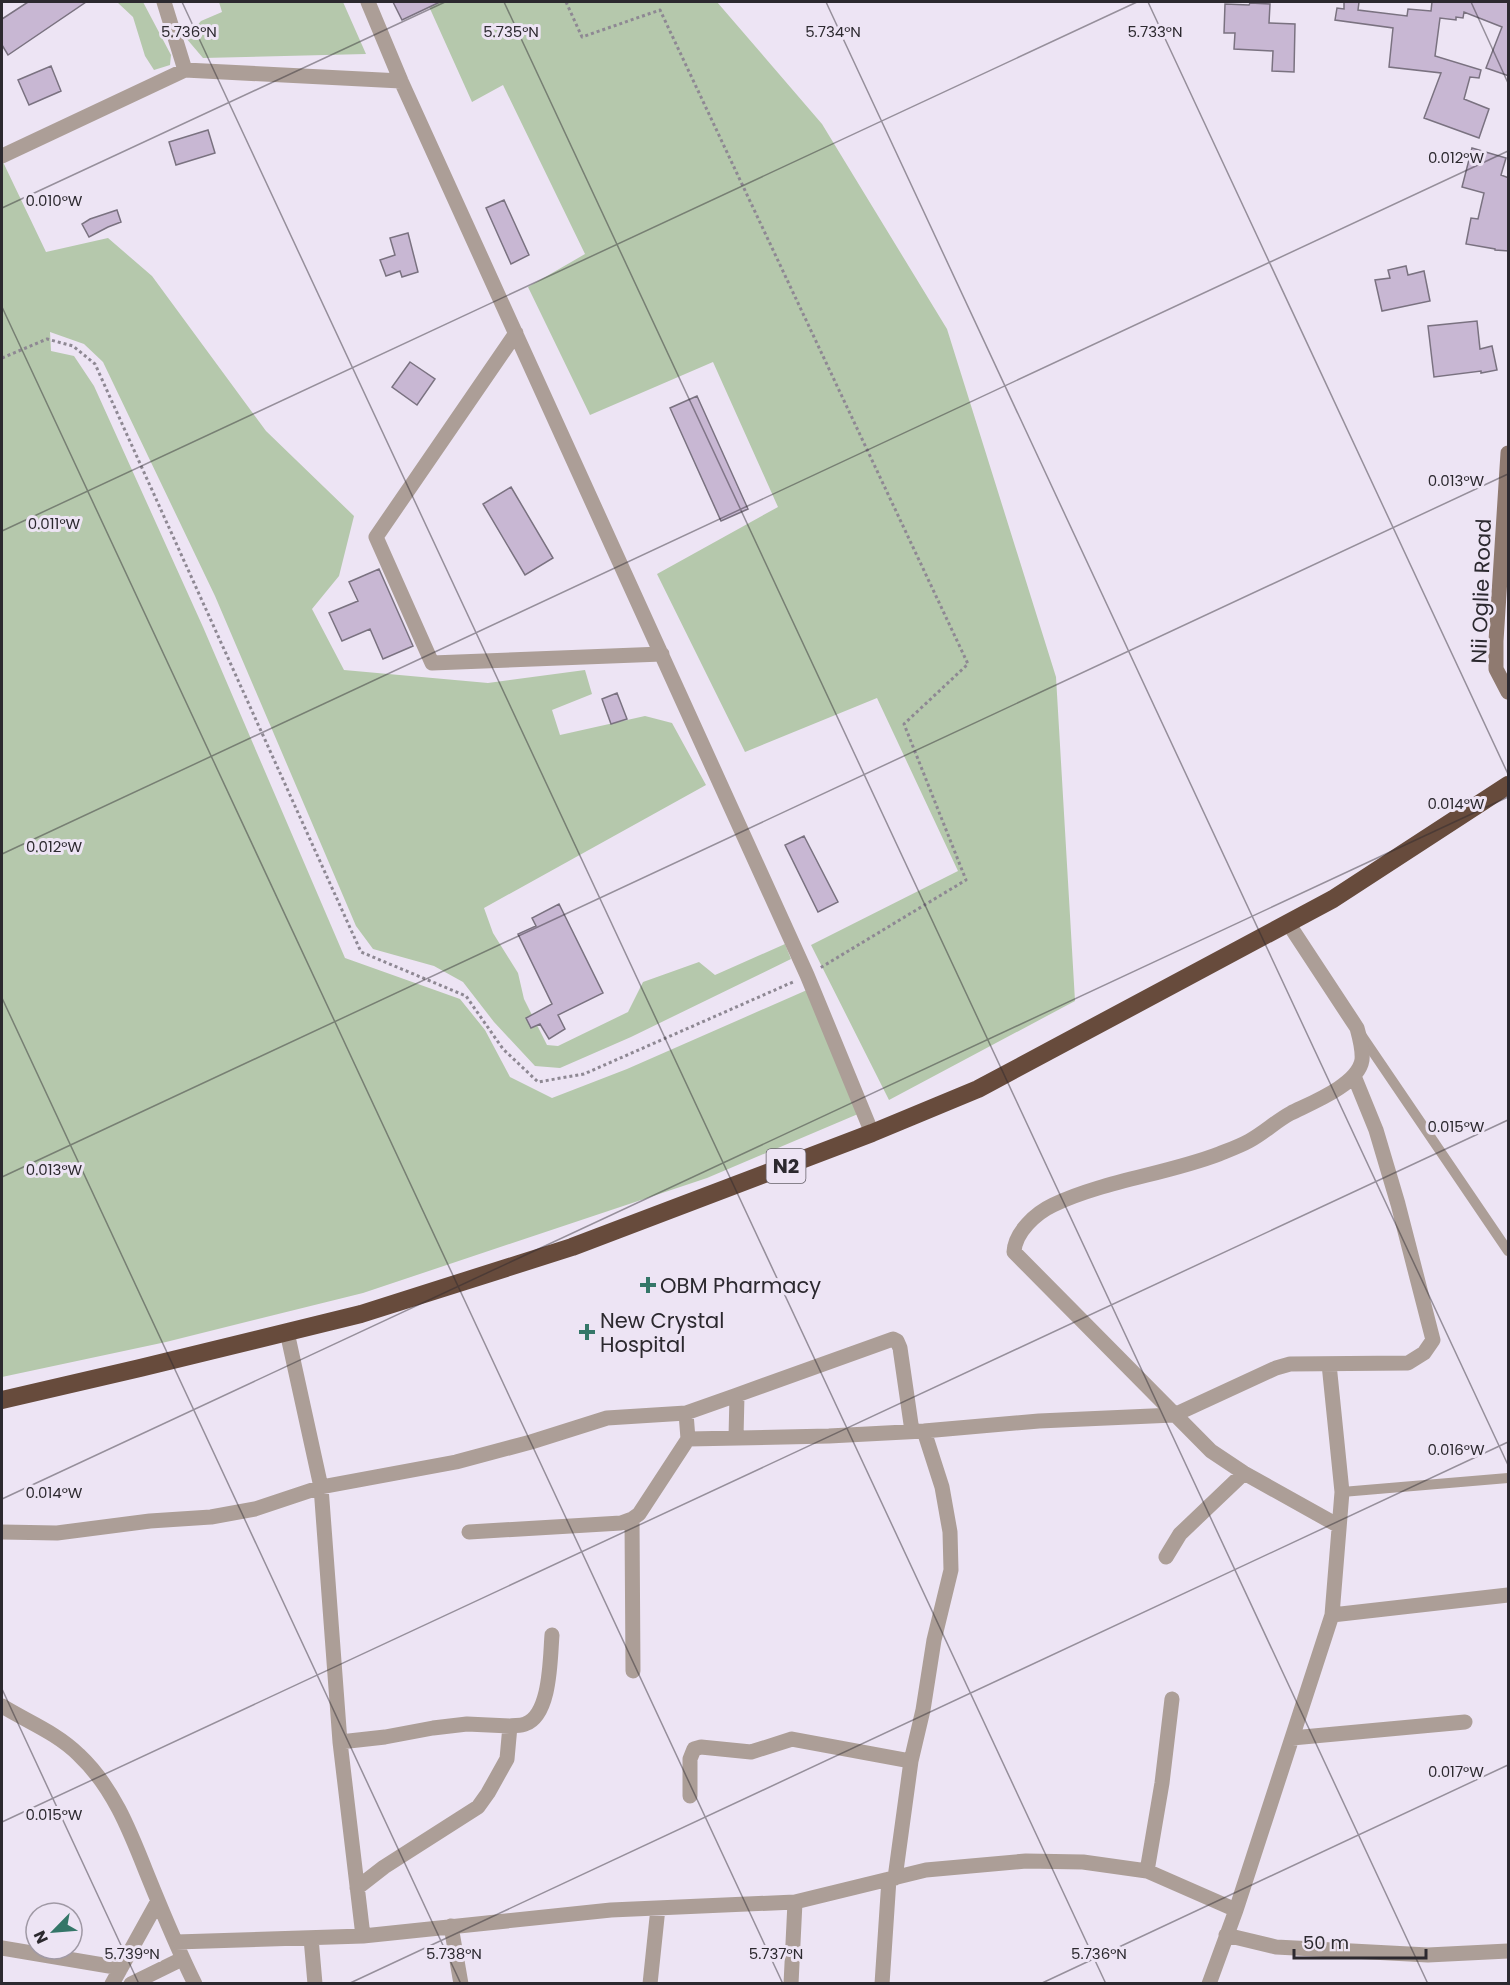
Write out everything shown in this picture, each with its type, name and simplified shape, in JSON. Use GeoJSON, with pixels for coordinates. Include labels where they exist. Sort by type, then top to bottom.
{"type":"FeatureCollection","features":[{"type":"Feature","properties":{"kind":"highway","name":"N2"},"geometry":{"type":"LineString","coordinates":[[2,1400],[361,1314],[572,1247],[872,1133],[978,1089],[1333,899],[1509,784]]}},
{"type":"Feature","properties":{"kind":"street"},"geometry":{"type":"LineString","coordinates":[[164,2],[185,70]]}},
{"type":"Feature","properties":{"kind":"street"},"geometry":{"type":"LineString","coordinates":[[368,2],[401,81],[807,975],[872,1133]]}},
{"type":"Feature","properties":{"kind":"street"},"geometry":{"type":"LineString","coordinates":[[2,156],[185,70],[401,81]]}},
{"type":"Feature","properties":{"kind":"street"},"geometry":{"type":"LineString","coordinates":[[516,333],[376,537],[432,663],[662,654]]}},
{"type":"Feature","properties":{"kind":"street","name":"Nii Oglie Road"},"geometry":{"type":"LineString","coordinates":[[1509,453],[1496,669],[1509,692]]}},
{"type":"Feature","properties":{"kind":"street"},"geometry":{"type":"LineString","coordinates":[[1288,923],[1357,1029],[1362,1047],[1362,1062],[1354,1076],[1336,1090],[1283,1118],[1249,1141],[1217,1155],[1052,1205],[1030,1220],[1014,1246],[1014,1252],[1211,1451],[1244,1473],[1340,1526]]}},
{"type":"Feature","properties":{"kind":"street"},"geometry":{"type":"LineString","coordinates":[[688,1439],[829,1436],[1039,1421],[1174,1415],[1276,1368],[1290,1364],[1408,1363],[1424,1353],[1433,1340],[1398,1204],[1376,1130],[1354,1076]]}},
{"type":"Feature","properties":{"kind":"street"},"geometry":{"type":"LineString","coordinates":[[287,1332],[321,1487],[340,1742],[363,1936]]}},
{"type":"Feature","properties":{"kind":"street"},"geometry":{"type":"LineString","coordinates":[[2,1532],[57,1533],[150,1521],[212,1517],[255,1509],[321,1487],[456,1462],[607,1418],[686,1413],[893,1339],[897,1341],[918,1431],[942,1487],[950,1532],[951,1570],[934,1640],[923,1710],[911,1761],[892,1878],[882,1983]]}},
{"type":"Feature","properties":{"kind":"street"},"geometry":{"type":"LineString","coordinates":[[1209,1983],[1236,1910],[1332,1615],[1342,1492],[1329,1364]]}},
{"type":"Feature","properties":{"kind":"street"},"geometry":{"type":"LineString","coordinates":[[736,1437],[737,1395]]}},
{"type":"Feature","properties":{"kind":"street"},"geometry":{"type":"LineString","coordinates":[[469,1532],[621,1523],[632,1519],[639,1514],[688,1439],[686,1413]]}},
{"type":"Feature","properties":{"kind":"street"},"geometry":{"type":"LineString","coordinates":[[1166,1557],[1179,1534],[1244,1473]]}},
{"type":"Feature","properties":{"kind":"street"},"geometry":{"type":"LineString","coordinates":[[632,1519],[633,1671]]}},
{"type":"Feature","properties":{"kind":"street"},"geometry":{"type":"LineString","coordinates":[[1332,1615],[1509,1595]]}},
{"type":"Feature","properties":{"kind":"street"},"geometry":{"type":"LineString","coordinates":[[340,1742],[467,1724],[510,1726],[526,1724],[539,1711],[545,1698],[552,1635]]}},
{"type":"Feature","properties":{"kind":"street"},"geometry":{"type":"LineString","coordinates":[[1147,1871],[1162,1783],[1172,1699]]}},
{"type":"Feature","properties":{"kind":"street"},"geometry":{"type":"LineString","coordinates":[[2,1706],[57,1736],[80,1756],[98,1778],[125,1818],[182,1959],[195,1983]]}},
{"type":"Feature","properties":{"kind":"street"},"geometry":{"type":"LineString","coordinates":[[1292,1738],[1465,1722]]}},
{"type":"Feature","properties":{"kind":"street"},"geometry":{"type":"LineString","coordinates":[[357,1888],[384,1867],[478,1807],[507,1759],[510,1726]]}},
{"type":"Feature","properties":{"kind":"street"},"geometry":{"type":"LineString","coordinates":[[690,1796],[690,1759],[694,1749],[701,1747],[751,1752],[792,1739],[911,1761]]}},
{"type":"Feature","properties":{"kind":"street"},"geometry":{"type":"LineString","coordinates":[[176,1942],[363,1936],[611,1910],[795,1902],[926,1870],[1026,1861],[1083,1862],[1147,1871],[1236,1910]]}},
{"type":"Feature","properties":{"kind":"street"},"geometry":{"type":"LineString","coordinates":[[112,1983],[158,1901]]}},
{"type":"Feature","properties":{"kind":"street"},"geometry":{"type":"LineString","coordinates":[[791,1983],[795,1902]]}},
{"type":"Feature","properties":{"kind":"street"},"geometry":{"type":"LineString","coordinates":[[650,1983],[658,1908]]}},
{"type":"Feature","properties":{"kind":"street"},"geometry":{"type":"LineString","coordinates":[[451,1926],[461,1983]]}},
{"type":"Feature","properties":{"kind":"street"},"geometry":{"type":"LineString","coordinates":[[1226,1935],[1276,1947],[1311,1949],[1428,1955],[1509,1951]]}},
{"type":"Feature","properties":{"kind":"street"},"geometry":{"type":"LineString","coordinates":[[311,1938],[315,1983]]}},
{"type":"Feature","properties":{"kind":"street"},"geometry":{"type":"LineString","coordinates":[[2,1948],[121,1968]]}},
{"type":"Feature","properties":{"kind":"street"},"geometry":{"type":"LineString","coordinates":[[131,1983],[182,1959]]}},
{"type":"Feature","properties":{"kind":"lane"},"geometry":{"type":"LineString","coordinates":[[1357,1029],[1509,1251]]}},
{"type":"Feature","properties":{"kind":"lane"},"geometry":{"type":"LineString","coordinates":[[1342,1492],[1509,1478]]}},
{"type":"Feature","properties":{"kind":"path"},"geometry":{"type":"LineString","coordinates":[[2,358],[47,339],[72,346],[95,364],[361,952],[466,996],[503,1050],[538,1082],[584,1074],[807,975],[966,880],[904,724],[968,664],[660,10],[582,37],[566,2]]}},
{"type":"Feature","properties":{"kind":"green space"},"geometry":{"type":"Polygon","coordinates":[[[117,2],[143,2],[171,55],[170,65],[154,70],[145,56],[133,17],[117,2]]]}},
{"type":"Feature","properties":{"kind":"green space"},"geometry":{"type":"Polygon","coordinates":[[[219,2],[343,2],[366,54],[203,58],[186,38],[201,21],[222,12],[219,2]]]}},
{"type":"Feature","properties":{"kind":"green space"},"geometry":{"type":"Polygon","coordinates":[[[427,2],[717,2],[822,124],[947,329],[1056,677],[1075,1001],[889,1100],[811,945],[958,871],[877,698],[745,752],[657,574],[778,507],[713,362],[590,415],[528,287],[585,254],[503,85],[472,102],[427,2]]]}},
{"type":"Feature","properties":{"kind":"green space"},"geometry":{"type":"Polygon","coordinates":[[[3,162],[46,252],[108,238],[152,276],[266,431],[354,516],[339,576],[312,609],[344,670],[488,683],[585,670],[592,694],[552,710],[560,735],[645,716],[672,723],[706,785],[484,908],[493,933],[518,973],[524,999],[547,1045],[558,1046],[628,1012],[643,982],[699,962],[715,975],[785,944],[791,959],[631,1037],[560,1068],[535,1066],[494,1022],[463,982],[434,966],[373,949],[356,926],[215,596],[103,362],[84,344],[50,332],[51,351],[74,356],[94,386],[203,627],[345,958],[460,999],[485,1030],[510,1077],[552,1098],[627,1069],[807,990],[858,1114],[707,1178],[363,1293],[166,1342],[2,1377],[3,162]]]}},
{"type":"Feature","properties":{"kind":"building"},"geometry":{"type":"Polygon","coordinates":[[[28,2],[86,2],[8,55],[2,45],[2,19],[28,2]]]}},
{"type":"Feature","properties":{"kind":"building"},"geometry":{"type":"Polygon","coordinates":[[[393,2],[440,2],[402,20],[393,2]]]}},
{"type":"Feature","properties":{"kind":"building"},"geometry":{"type":"Polygon","coordinates":[[[1344,2],[1359,2],[1358,10],[1407,16],[1408,9],[1431,11],[1432,2],[1509,2],[1509,76],[1486,68],[1502,27],[1464,12],[1463,18],[1456,17],[1456,20],[1440,18],[1435,56],[1481,70],[1479,78],[1470,77],[1464,99],[1489,109],[1479,138],[1424,118],[1441,73],[1389,67],[1393,28],[1335,20],[1337,8],[1344,9],[1344,2]]]}},
{"type":"Feature","properties":{"kind":"building"},"geometry":{"type":"Polygon","coordinates":[[[1250,3],[1270,4],[1269,23],[1295,24],[1294,72],[1272,71],[1273,51],[1234,49],[1235,33],[1224,33],[1225,4],[1249,5],[1250,3]]]}},
{"type":"Feature","properties":{"kind":"building"},"geometry":{"type":"Polygon","coordinates":[[[51,66],[61,91],[29,105],[18,80],[51,66]]]}},
{"type":"Feature","properties":{"kind":"building"},"geometry":{"type":"Polygon","coordinates":[[[208,130],[215,153],[176,165],[169,142],[208,130]]]}},
{"type":"Feature","properties":{"kind":"building"},"geometry":{"type":"Polygon","coordinates":[[[1472,148],[1506,158],[1501,175],[1509,178],[1509,251],[1466,244],[1471,218],[1478,219],[1484,193],[1462,187],[1472,148]]]}},
{"type":"Feature","properties":{"kind":"building"},"geometry":{"type":"Polygon","coordinates":[[[504,200],[529,255],[511,264],[486,208],[504,200]]]}},
{"type":"Feature","properties":{"kind":"building"},"geometry":{"type":"Polygon","coordinates":[[[117,210],[121,222],[89,237],[82,224],[117,210]]]}},
{"type":"Feature","properties":{"kind":"building"},"geometry":{"type":"Polygon","coordinates":[[[408,233],[418,272],[402,277],[400,271],[386,276],[380,260],[395,255],[390,238],[408,233]]]}},
{"type":"Feature","properties":{"kind":"building"},"geometry":{"type":"Polygon","coordinates":[[[1406,266],[1408,275],[1424,271],[1430,301],[1382,311],[1375,280],[1390,278],[1388,270],[1406,266]]]}},
{"type":"Feature","properties":{"kind":"building"},"geometry":{"type":"Polygon","coordinates":[[[1477,321],[1480,349],[1492,346],[1497,370],[1434,377],[1428,326],[1477,321]]]}},
{"type":"Feature","properties":{"kind":"building"},"geometry":{"type":"Polygon","coordinates":[[[410,362],[435,379],[417,405],[392,387],[410,362]]]}},
{"type":"Feature","properties":{"kind":"building"},"geometry":{"type":"Polygon","coordinates":[[[697,396],[748,509],[721,521],[670,408],[697,396]]]}},
{"type":"Feature","properties":{"kind":"building"},"geometry":{"type":"Polygon","coordinates":[[[511,487],[553,558],[525,575],[483,504],[511,487]]]}},
{"type":"Feature","properties":{"kind":"building"},"geometry":{"type":"Polygon","coordinates":[[[379,569],[413,646],[383,659],[370,629],[342,641],[329,613],[358,601],[349,582],[379,569]]]}},
{"type":"Feature","properties":{"kind":"building"},"geometry":{"type":"Polygon","coordinates":[[[617,693],[627,719],[611,724],[602,699],[617,693]]]}},
{"type":"Feature","properties":{"kind":"building"},"geometry":{"type":"Polygon","coordinates":[[[804,836],[838,902],[818,912],[785,845],[804,836]]]}},
{"type":"Feature","properties":{"kind":"building"},"geometry":{"type":"Polygon","coordinates":[[[559,904],[603,993],[558,1015],[565,1029],[549,1039],[540,1024],[531,1028],[526,1018],[552,1004],[518,934],[536,926],[532,918],[559,904]]]}},
{"type":"Feature","properties":{"kind":"place","name":"OBM Pharmacy"},"geometry":{"type":"Point","coordinates":[648,1285]}},
{"type":"Feature","properties":{"kind":"place","name":"New Crystal Hospital"},"geometry":{"type":"Point","coordinates":[587,1332]}}]}
